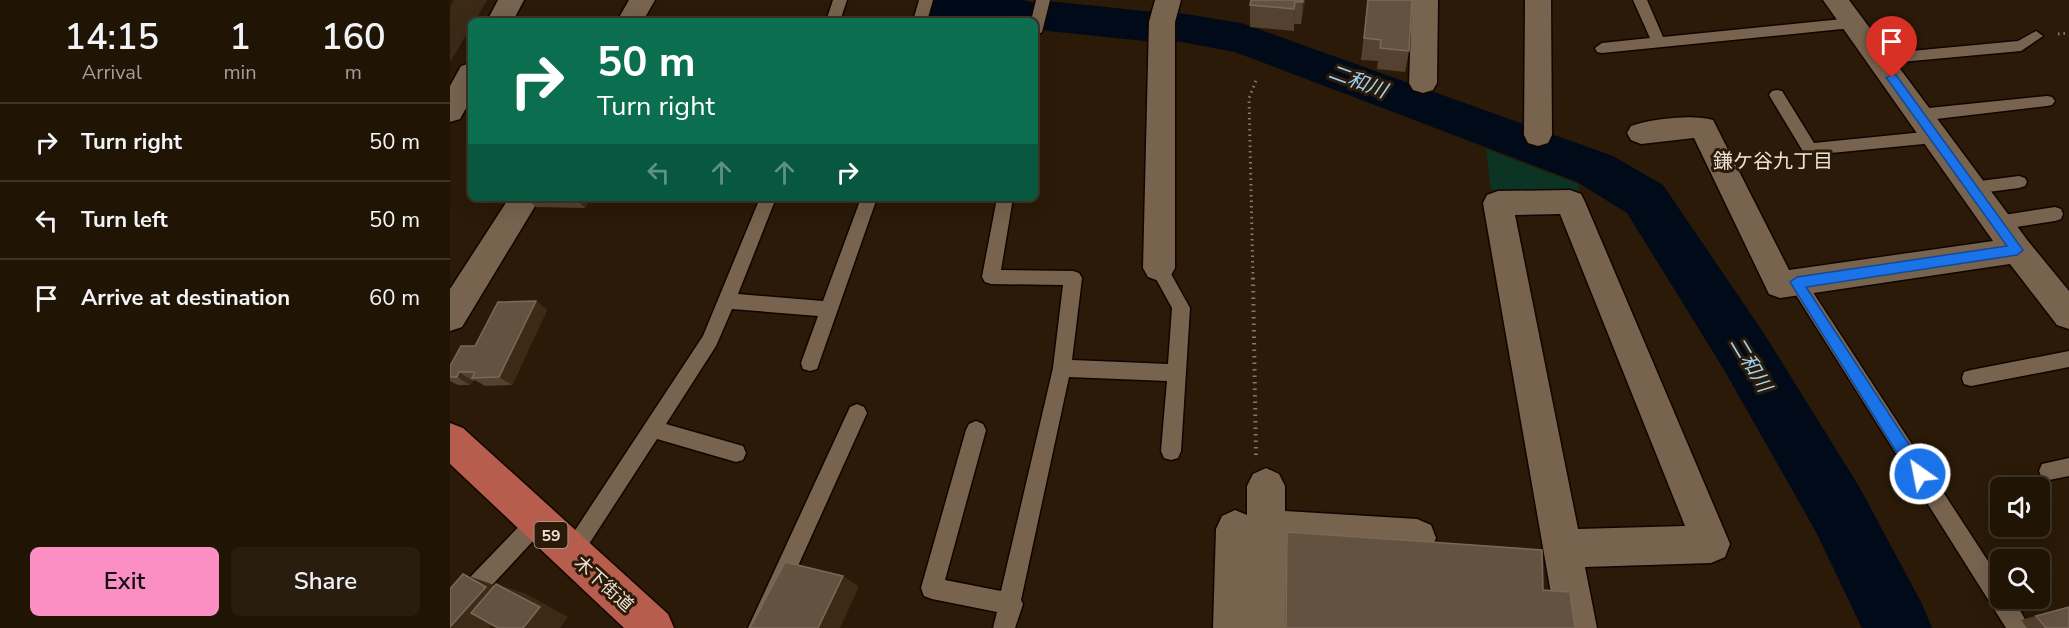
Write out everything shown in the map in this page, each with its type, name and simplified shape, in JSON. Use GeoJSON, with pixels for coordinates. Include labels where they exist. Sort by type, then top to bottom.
{"type":"FeatureCollection","features":[{"type":"Feature","properties":{"kind":"main road","name":"木下街道"},"geometry":{"type":"LineString","coordinates":[[450,440],[571,554],[654,628]]}},
{"type":"Feature","properties":{"kind":"street"},"geometry":{"type":"LineString","coordinates":[[502,18],[512,0]]}},
{"type":"Feature","properties":{"kind":"street"},"geometry":{"type":"LineString","coordinates":[[632,18],[642,0]]}},
{"type":"Feature","properties":{"kind":"street"},"geometry":{"type":"LineString","coordinates":[[1159,268],[1162,22],[1168,0]]}},
{"type":"Feature","properties":{"kind":"street"},"geometry":{"type":"LineString","coordinates":[[1423,83],[1425,0]]}},
{"type":"Feature","properties":{"kind":"street"},"geometry":{"type":"LineString","coordinates":[[1538,0],[1538,135]]}},
{"type":"Feature","properties":{"kind":"street"},"geometry":{"type":"LineString","coordinates":[[1844,11],[2017,250],[2067,311]]}},
{"type":"Feature","properties":{"kind":"street"},"geometry":{"type":"LineString","coordinates":[[450,112],[468,79]]}},
{"type":"Feature","properties":{"kind":"street"},"geometry":{"type":"LineString","coordinates":[[1641,133],[1703,127],[1780,285],[2017,250]]}},
{"type":"Feature","properties":{"kind":"street"},"geometry":{"type":"LineString","coordinates":[[450,317],[523,201]]}},
{"type":"Feature","properties":{"kind":"street"},"geometry":{"type":"LineString","coordinates":[[1562,549],[1711,544],[1570,202],[1498,203],[1505,237],[1562,549],[1577,628]]}},
{"type":"Feature","properties":{"kind":"street"},"geometry":{"type":"LineString","coordinates":[[1233,628],[1251,529],[1266,486]]}},
{"type":"Feature","properties":{"kind":"street"},"geometry":{"type":"LineString","coordinates":[[1251,529],[1416,538]]}},
{"type":"Feature","properties":{"kind":"street"},"geometry":{"type":"LineString","coordinates":[[1251,529],[1267,628]]}},
{"type":"Feature","properties":{"kind":"lane"},"geometry":{"type":"LineString","coordinates":[[834,18],[840,0]]}},
{"type":"Feature","properties":{"kind":"lane"},"geometry":{"type":"LineString","coordinates":[[921,18],[926,0]]}},
{"type":"Feature","properties":{"kind":"lane"},"geometry":{"type":"LineString","coordinates":[[1640,0],[1658,41]]}},
{"type":"Feature","properties":{"kind":"lane"},"geometry":{"type":"LineString","coordinates":[[1602,48],[1844,11]]}},
{"type":"Feature","properties":{"kind":"lane"},"geometry":{"type":"LineString","coordinates":[[1879,59],[2021,46],[2036,36]]}},
{"type":"Feature","properties":{"kind":"lane"},"geometry":{"type":"LineString","coordinates":[[1777,95],[1809,149],[2047,101]]}},
{"type":"Feature","properties":{"kind":"lane"},"geometry":{"type":"LineString","coordinates":[[1972,189],[2019,182]]}},
{"type":"Feature","properties":{"kind":"lane"},"geometry":{"type":"LineString","coordinates":[[571,554],[710,340],[767,201]]}},
{"type":"Feature","properties":{"kind":"lane"},"geometry":{"type":"LineString","coordinates":[[810,363],[868,201]]}},
{"type":"Feature","properties":{"kind":"lane"},"geometry":{"type":"LineString","coordinates":[[1004,201],[991,277],[1073,278],[1062,368],[1004,628]]}},
{"type":"Feature","properties":{"kind":"lane"},"geometry":{"type":"LineString","coordinates":[[1997,223],[2055,214]]}},
{"type":"Feature","properties":{"kind":"lane"},"geometry":{"type":"LineString","coordinates":[[1159,268],[1181,308],[1171,451]]}},
{"type":"Feature","properties":{"kind":"lane"},"geometry":{"type":"LineString","coordinates":[[1797,282],[2019,628]]}},
{"type":"Feature","properties":{"kind":"lane"},"geometry":{"type":"LineString","coordinates":[[726,301],[829,309]]}},
{"type":"Feature","properties":{"kind":"lane"},"geometry":{"type":"LineString","coordinates":[[1971,378],[2069,359]]}},
{"type":"Feature","properties":{"kind":"lane"},"geometry":{"type":"LineString","coordinates":[[1062,368],[1177,373]]}},
{"type":"Feature","properties":{"kind":"lane"},"geometry":{"type":"LineString","coordinates":[[759,628],[857,413]]}},
{"type":"Feature","properties":{"kind":"lane"},"geometry":{"type":"LineString","coordinates":[[653,429],[736,453]]}},
{"type":"Feature","properties":{"kind":"lane"},"geometry":{"type":"LineString","coordinates":[[976,430],[932,588],[1011,604]]}},
{"type":"Feature","properties":{"kind":"lane"},"geometry":{"type":"LineString","coordinates":[[450,614],[537,522]]}},
{"type":"Feature","properties":{"kind":"path"},"geometry":{"type":"LineString","coordinates":[[1257,78],[1250,98],[1257,473],[1266,486]]}},
{"type":"Feature","properties":{"kind":"green space"},"geometry":{"type":"Polygon","coordinates":[[[1486,149],[1578,184],[1581,196],[1511,195],[1510,190],[1491,190],[1486,149]]]}},
{"type":"Feature","properties":{"kind":"building"},"geometry":{"type":"Polygon","coordinates":[[[1251,0],[1303,0],[1303,2],[1295,2],[1294,9],[1250,5],[1251,0]]]}},
{"type":"Feature","properties":{"kind":"building"},"geometry":{"type":"Polygon","coordinates":[[[1368,0],[1412,0],[1409,51],[1380,48],[1381,40],[1364,38],[1368,0]]]}},
{"type":"Feature","properties":{"kind":"building"},"geometry":{"type":"Polygon","coordinates":[[[536,301],[499,377],[472,378],[475,372],[459,372],[457,377],[450,377],[450,366],[461,346],[475,346],[498,302],[536,301]]]}},
{"type":"Feature","properties":{"kind":"building"},"geometry":{"type":"Polygon","coordinates":[[[1287,532],[1542,550],[1543,590],[1570,592],[1575,628],[1286,628],[1287,532]]]}},
{"type":"Feature","properties":{"kind":"building"},"geometry":{"type":"Polygon","coordinates":[[[785,562],[843,576],[818,628],[750,628],[785,562]]]}},
{"type":"Feature","properties":{"kind":"building"},"geometry":{"type":"Polygon","coordinates":[[[463,574],[486,587],[450,627],[450,589],[463,574]]]}},
{"type":"Feature","properties":{"kind":"building"},"geometry":{"type":"Polygon","coordinates":[[[496,584],[540,607],[523,628],[498,628],[471,613],[496,584]]]}},
{"type":"Feature","properties":{"kind":"building"},"geometry":{"type":"Polygon","coordinates":[[[2069,607],[2069,628],[2046,628],[2036,616],[2069,607]]]}},
{"type":"Feature","properties":{"kind":"waterway","name":"二和川"},"geometry":{"type":"LineString","coordinates":[[938,5],[1027,15]]}},
{"type":"Feature","properties":{"kind":"waterway","name":"二和川"},"geometry":{"type":"LineString","coordinates":[[1048,16],[1154,27]]}},
{"type":"Feature","properties":{"kind":"waterway","name":"二和川"},"geometry":{"type":"LineString","coordinates":[[1179,28],[1241,38],[1533,146]]}},
{"type":"Feature","properties":{"kind":"waterway","name":"二和川"},"geometry":{"type":"LineString","coordinates":[[1550,152],[1595,169],[1645,199],[1743,350],[1838,510],[1898,628]]}},
{"type":"Feature","properties":{"kind":"district","name":"鎌ケ谷九丁目"},"geometry":{"type":"Point","coordinates":[1773,161]}},
{"type":"Feature","properties":{"kind":"route"},"geometry":{"type":"LineString","coordinates":[[1892,78],[2017,250],[1797,282],[1920,474]]}}]}
